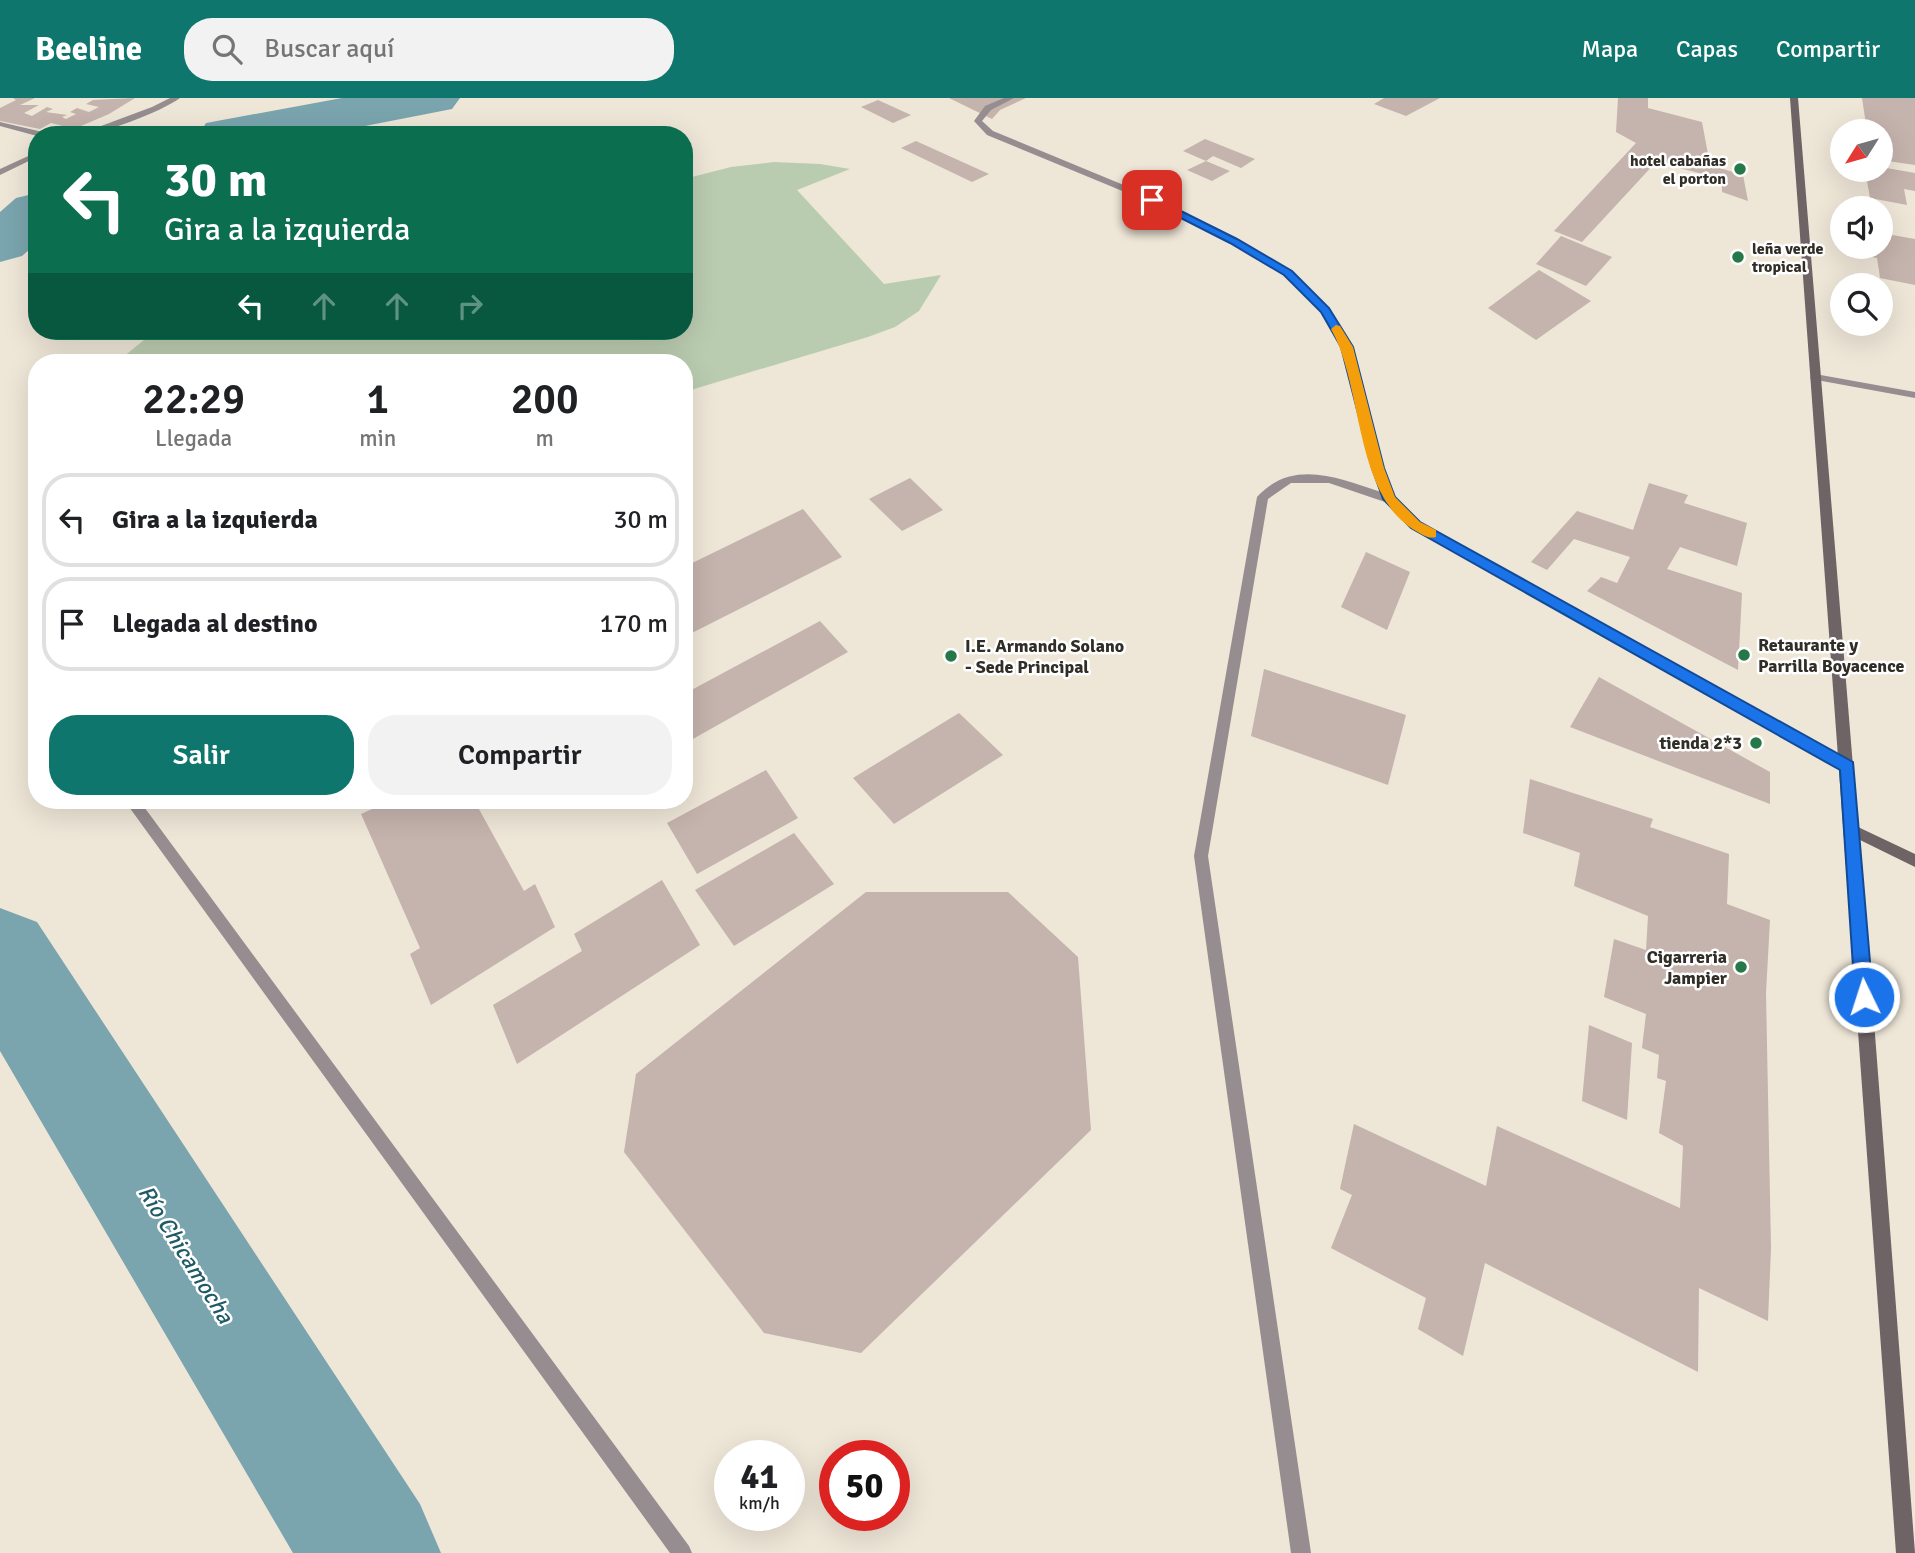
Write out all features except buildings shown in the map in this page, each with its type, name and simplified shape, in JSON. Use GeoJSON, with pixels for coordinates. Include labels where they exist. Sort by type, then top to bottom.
{"type":"FeatureCollection","features":[{"type":"Feature","properties":{"kind":"main road"},"geometry":{"type":"LineString","coordinates":[[1794,98],[1906,1553]]}},
{"type":"Feature","properties":{"kind":"main road"},"geometry":{"type":"LineString","coordinates":[[1852,830],[1915,862]]}},
{"type":"Feature","properties":{"kind":"street"},"geometry":{"type":"LineString","coordinates":[[107,126],[155,109],[176,98]]}},
{"type":"Feature","properties":{"kind":"street"},"geometry":{"type":"LineString","coordinates":[[1010,98],[988,108],[978,121],[990,133],[1152,200],[1234,241],[1288,273],[1325,311],[1347,347],[1378,468],[1389,499],[1415,525],[1847,766]]}},
{"type":"Feature","properties":{"kind":"street"},"geometry":{"type":"LineString","coordinates":[[1,125],[28,131]]}},
{"type":"Feature","properties":{"kind":"street"},"geometry":{"type":"LineString","coordinates":[[0,172],[28,158]]}},
{"type":"Feature","properties":{"kind":"street"},"geometry":{"type":"LineString","coordinates":[[1815,377],[1915,395]]}},
{"type":"Feature","properties":{"kind":"street"},"geometry":{"type":"LineString","coordinates":[[1301,1553],[1201,856],[1263,497],[1289,479],[1330,479],[1389,499]]}},
{"type":"Feature","properties":{"kind":"street"},"geometry":{"type":"LineString","coordinates":[[138,809],[682,1553]]}},
{"type":"Feature","properties":{"kind":"green space"},"geometry":{"type":"Polygon","coordinates":[[[774,162],[820,164],[850,169],[797,190],[884,284],[941,275],[919,311],[895,327],[868,337],[693,389],[693,354],[127,354],[144,340],[693,340],[693,177],[731,167],[774,162]]]}},
{"type":"Feature","properties":{"kind":"waterway","name":"Río Chicamocha"},"geometry":{"type":"LineString","coordinates":[[276,126],[433,98]]}},
{"type":"Feature","properties":{"kind":"waterway","name":"Río Chicamocha"},"geometry":{"type":"LineString","coordinates":[[0,243],[28,219]]}},
{"type":"Feature","properties":{"kind":"waterway","name":"Río Chicamocha"},"geometry":{"type":"LineString","coordinates":[[0,955],[371,1553]]}},
{"type":"Feature","properties":{"kind":"slow traffic"},"geometry":{"type":"LineString","coordinates":[[1336,329],[1347,347],[1378,468],[1389,499],[1415,525],[1431,534]]}},
{"type":"Feature","properties":{"kind":"place","name":"hotel cabañas el porton"},"geometry":{"type":"Point","coordinates":[1740,169]}},
{"type":"Feature","properties":{"kind":"place","name":"leña verde tropical"},"geometry":{"type":"Point","coordinates":[1738,257]}},
{"type":"Feature","properties":{"kind":"place","name":"Retaurante y Parrilla Boyacence"},"geometry":{"type":"Point","coordinates":[1744,655]}},
{"type":"Feature","properties":{"kind":"place","name":"I.E. Armando Solano - Sede Principal"},"geometry":{"type":"Point","coordinates":[951,656]}},
{"type":"Feature","properties":{"kind":"place","name":"tienda 2*3"},"geometry":{"type":"Point","coordinates":[1756,743]}},
{"type":"Feature","properties":{"kind":"place","name":"Cigarreria Jampier"},"geometry":{"type":"Point","coordinates":[1741,967]}},
{"type":"Feature","properties":{"kind":"route"},"geometry":{"type":"LineString","coordinates":[[1152,200],[1234,241],[1288,273],[1325,311],[1347,347],[1378,468],[1389,499],[1415,525],[1847,766],[1864,997]]}}]}
